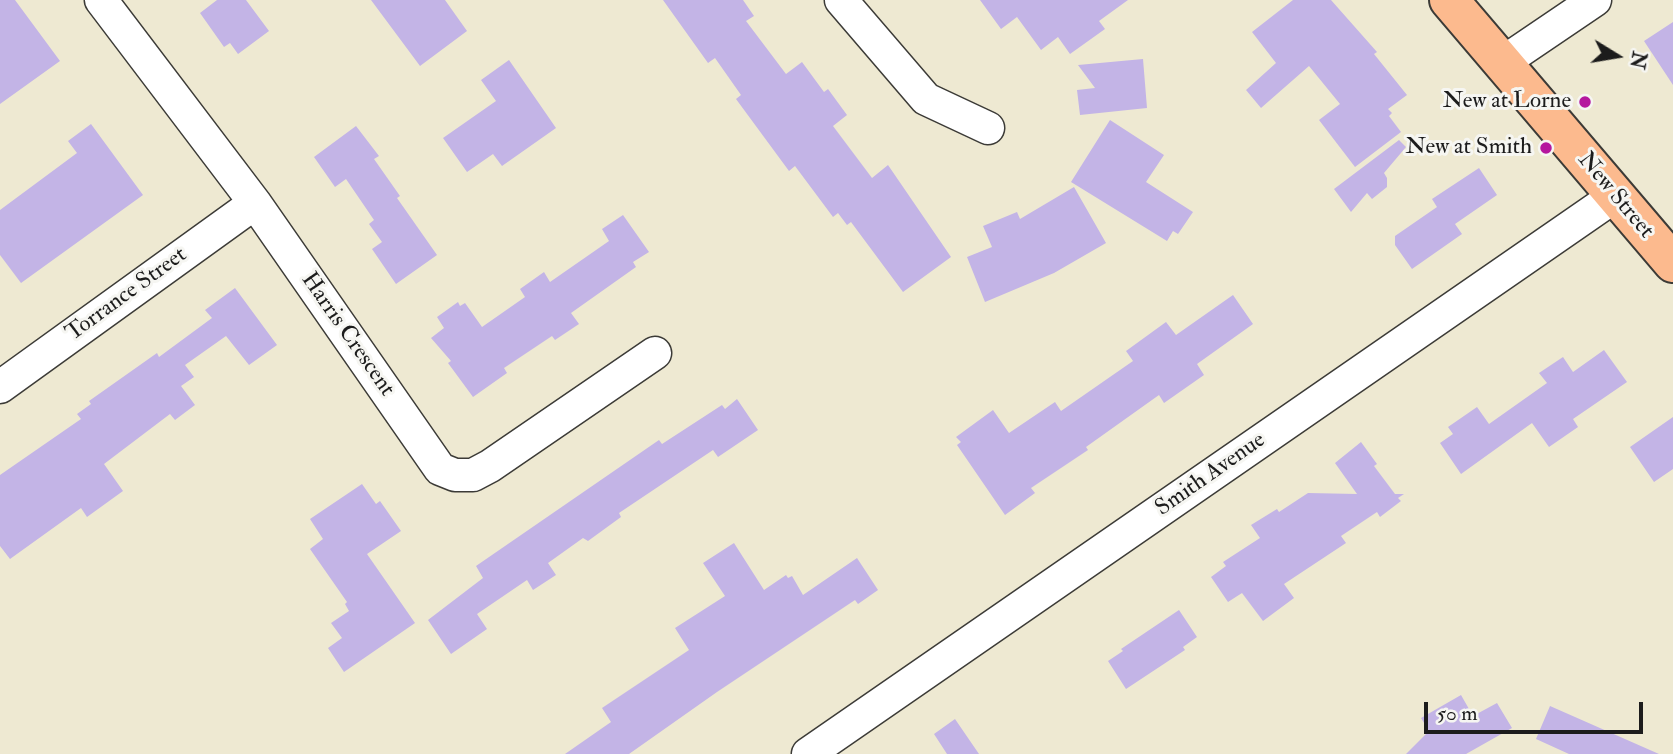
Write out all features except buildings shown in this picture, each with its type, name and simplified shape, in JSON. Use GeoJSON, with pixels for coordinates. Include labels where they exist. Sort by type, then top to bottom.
{"type":"FeatureCollection","features":[{"type":"Feature","properties":{"kind":"main road","name":"New Street"},"geometry":{"type":"LineString","coordinates":[[1449,0],[1673,263]]}},
{"type":"Feature","properties":{"kind":"street","name":"Harris Crescent"},"geometry":{"type":"LineString","coordinates":[[102,0],[255,203],[440,469],[455,475],[473,475],[490,466],[654,353]]}},
{"type":"Feature","properties":{"kind":"street"},"geometry":{"type":"LineString","coordinates":[[841,0],[926,99],[988,128]]}},
{"type":"Feature","properties":{"kind":"street"},"geometry":{"type":"LineString","coordinates":[[1502,63],[1595,0]]}},
{"type":"Feature","properties":{"kind":"street","name":"Smith Avenue"},"geometry":{"type":"LineString","coordinates":[[808,754],[1615,195]]}},
{"type":"Feature","properties":{"kind":"street","name":"Torrance Street"},"geometry":{"type":"LineString","coordinates":[[0,387],[255,203]]}},
{"type":"Feature","properties":{"kind":"place","name":"New at Lorne"},"geometry":{"type":"Point","coordinates":[1585,102]}},
{"type":"Feature","properties":{"kind":"place","name":"New at Smith"},"geometry":{"type":"Point","coordinates":[1546,148]}}]}
